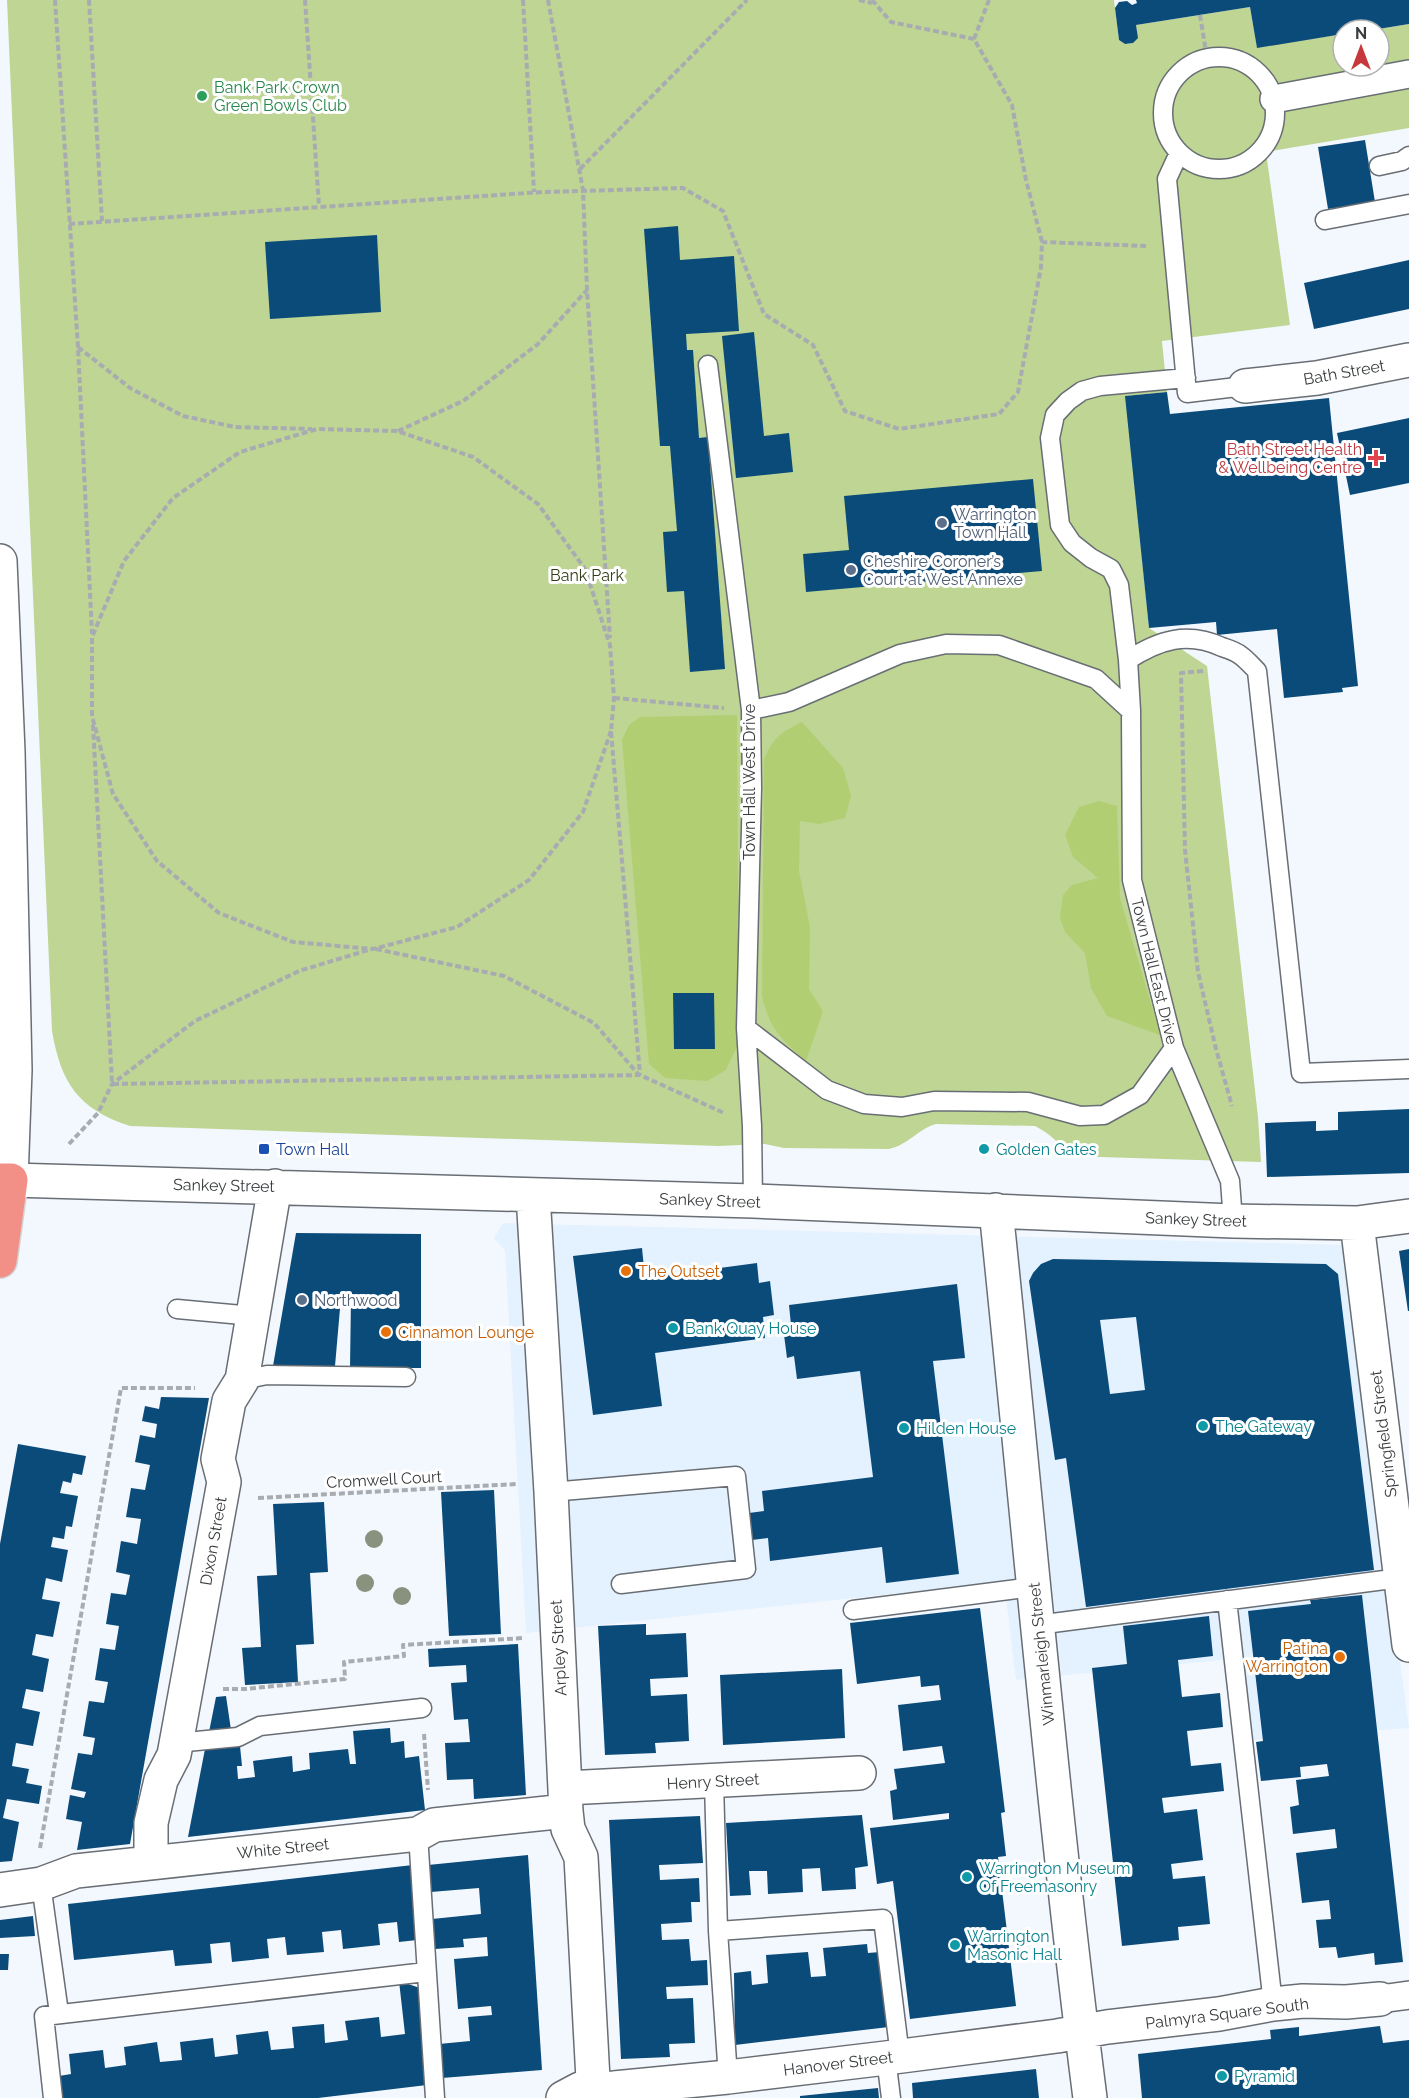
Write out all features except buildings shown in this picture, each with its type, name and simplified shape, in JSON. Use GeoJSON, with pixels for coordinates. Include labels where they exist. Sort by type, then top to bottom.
{"type":"FeatureCollection","features":[{"type":"Feature","properties":{"kind":"highway"},"geometry":{"type":"LineString","coordinates":[[0,1261],[5,1180]]}},
{"type":"Feature","properties":{"kind":"street"},"geometry":{"type":"LineString","coordinates":[[1274,99],[1409,74]]}},
{"type":"Feature","properties":{"kind":"street","name":"Bath Street"},"geometry":{"type":"LineString","coordinates":[[1245,387],[1278,369],[1317,378],[1409,360]]}},
{"type":"Feature","properties":{"kind":"street"},"geometry":{"type":"LineString","coordinates":[[0,561],[15,1094],[5,1180]]}},
{"type":"Feature","properties":{"kind":"street","name":"Sankey Street"},"geometry":{"type":"LineString","coordinates":[[5,1180],[753,1201],[1233,1221],[1357,1223],[1409,1216]]}},
{"type":"Feature","properties":{"kind":"street","name":"Dixon Street"},"geometry":{"type":"LineString","coordinates":[[151,1862],[151,1823],[161,1780],[174,1755],[224,1482],[218,1459],[229,1401],[239,1384],[275,1186]]}},
{"type":"Feature","properties":{"kind":"street","name":"Arpley Street"},"geometry":{"type":"LineString","coordinates":[[533,1195],[568,1829],[581,1857],[584,2095]]}},
{"type":"Feature","properties":{"kind":"street","name":"Winmarleigh Street"},"geometry":{"type":"LineString","coordinates":[[996,1210],[1037,1625],[1090,2098]]}},
{"type":"Feature","properties":{"kind":"street","name":"Springfield Street"},"geometry":{"type":"LineString","coordinates":[[1357,1223],[1409,1645]]}},
{"type":"Feature","properties":{"kind":"street","name":"Henry Street"},"geometry":{"type":"LineString","coordinates":[[566,1800],[714,1782],[859,1773]]}},
{"type":"Feature","properties":{"kind":"street","name":"White Street"},"geometry":{"type":"LineString","coordinates":[[0,1890],[41,1884],[76,1871],[426,1830],[566,1800]]}},
{"type":"Feature","properties":{"kind":"street","name":"Palmyra Square South"},"geometry":{"type":"LineString","coordinates":[[1082,2031],[1219,2014],[1273,2004],[1303,2001],[1346,2002],[1394,1997]]}},
{"type":"Feature","properties":{"kind":"street","name":"Hanover Street"},"geometry":{"type":"LineString","coordinates":[[584,2095],[1082,2031]]}},
{"type":"Feature","properties":{"kind":"lane"},"geometry":{"type":"LineString","coordinates":[[1224,57],[1241,61],[1255,70],[1267,83],[1274,99],[1275,117],[1271,135],[1261,150],[1247,161],[1230,168],[1212,169],[1194,163],[1179,153],[1169,138],[1163,121],[1163,104],[1168,88],[1178,74],[1191,64],[1207,58],[1224,57]]}},
{"type":"Feature","properties":{"kind":"lane"},"geometry":{"type":"LineString","coordinates":[[1179,153],[1167,179],[1186,378]]}},
{"type":"Feature","properties":{"kind":"lane"},"geometry":{"type":"LineString","coordinates":[[1379,166],[1402,161],[1409,156]]}},
{"type":"Feature","properties":{"kind":"lane"},"geometry":{"type":"LineString","coordinates":[[1325,220],[1409,204]]}},
{"type":"Feature","properties":{"kind":"lane","name":"Town Hall West Drive"},"geometry":{"type":"LineString","coordinates":[[708,365],[751,710],[752,788],[746,1028],[752,1126],[753,1201]]}},
{"type":"Feature","properties":{"kind":"lane","name":"Bath Street"},"geometry":{"type":"LineString","coordinates":[[1186,378],[1187,393],[1245,387]]}},
{"type":"Feature","properties":{"kind":"lane","name":"Town Hall East Drive"},"geometry":{"type":"LineString","coordinates":[[1186,378],[1100,387],[1082,392],[1068,401],[1055,415],[1050,438],[1059,525],[1072,543],[1111,569],[1119,585],[1128,660],[1131,711],[1132,880],[1174,1048],[1230,1180],[1233,1221]]}},
{"type":"Feature","properties":{"kind":"lane"},"geometry":{"type":"LineString","coordinates":[[1128,660],[1164,641],[1181,638],[1209,641],[1239,654],[1257,671],[1301,1073],[1409,1069]]}},
{"type":"Feature","properties":{"kind":"lane"},"geometry":{"type":"LineString","coordinates":[[751,710],[789,702],[900,654],[946,644],[999,645],[1096,679],[1131,711]]}},
{"type":"Feature","properties":{"kind":"lane"},"geometry":{"type":"LineString","coordinates":[[746,1028],[827,1090],[864,1104],[902,1107],[934,1101],[1028,1102],[1080,1116],[1104,1115],[1140,1095],[1174,1048]]}},
{"type":"Feature","properties":{"kind":"lane"},"geometry":{"type":"LineString","coordinates":[[177,1309],[253,1316]]}},
{"type":"Feature","properties":{"kind":"lane"},"geometry":{"type":"LineString","coordinates":[[239,1384],[267,1375],[406,1377]]}},
{"type":"Feature","properties":{"kind":"lane"},"geometry":{"type":"LineString","coordinates":[[551,1492],[736,1476],[746,1569],[621,1584]]}},
{"type":"Feature","properties":{"kind":"lane"},"geometry":{"type":"LineString","coordinates":[[853,1610],[1032,1572]]}},
{"type":"Feature","properties":{"kind":"lane"},"geometry":{"type":"LineString","coordinates":[[1037,1625],[1400,1578]]}},
{"type":"Feature","properties":{"kind":"lane"},"geometry":{"type":"LineString","coordinates":[[1227,1600],[1273,2004]]}},
{"type":"Feature","properties":{"kind":"lane"},"geometry":{"type":"LineString","coordinates":[[176,1743],[238,1737],[260,1726],[422,1708]]}},
{"type":"Feature","properties":{"kind":"lane"},"geometry":{"type":"LineString","coordinates":[[714,1782],[718,1931],[728,2077]]}},
{"type":"Feature","properties":{"kind":"lane"},"geometry":{"type":"LineString","coordinates":[[426,1830],[426,1972],[435,2098]]}},
{"type":"Feature","properties":{"kind":"lane"},"geometry":{"type":"LineString","coordinates":[[41,1884],[59,2013]]}},
{"type":"Feature","properties":{"kind":"lane"},"geometry":{"type":"LineString","coordinates":[[718,1931],[883,1919],[893,2057],[891,2098]]}},
{"type":"Feature","properties":{"kind":"lane"},"geometry":{"type":"LineString","coordinates":[[54,2098],[44,2016],[426,1972]]}},
{"type":"Feature","properties":{"kind":"path"},"geometry":{"type":"LineString","coordinates":[[55,0],[78,347],[92,637],[92,716],[112,1084]]}},
{"type":"Feature","properties":{"kind":"path"},"geometry":{"type":"LineString","coordinates":[[89,0],[102,221]]}},
{"type":"Feature","properties":{"kind":"path"},"geometry":{"type":"LineString","coordinates":[[305,0],[319,206]]}},
{"type":"Feature","properties":{"kind":"path"},"geometry":{"type":"LineString","coordinates":[[523,0],[534,192]]}},
{"type":"Feature","properties":{"kind":"path"},"geometry":{"type":"LineString","coordinates":[[548,0],[583,190],[587,290],[614,698],[611,731],[640,1076]]}},
{"type":"Feature","properties":{"kind":"path"},"geometry":{"type":"LineString","coordinates":[[580,169],[747,0]]}},
{"type":"Feature","properties":{"kind":"path"},"geometry":{"type":"LineString","coordinates":[[69,224],[534,192],[683,188],[723,211],[764,314],[813,345],[845,411],[899,429],[999,414],[1018,392],[1041,267],[1042,242],[1026,180],[1012,105],[974,39],[891,22],[872,2],[858,0]]}},
{"type":"Feature","properties":{"kind":"path"},"geometry":{"type":"LineString","coordinates":[[974,39],[989,0]]}},
{"type":"Feature","properties":{"kind":"path"},"geometry":{"type":"LineString","coordinates":[[1200,15],[1207,58]]}},
{"type":"Feature","properties":{"kind":"path"},"geometry":{"type":"LineString","coordinates":[[1042,242],[1174,247]]}},
{"type":"Feature","properties":{"kind":"path"},"geometry":{"type":"LineString","coordinates":[[397,431],[463,401],[538,344],[587,290]]}},
{"type":"Feature","properties":{"kind":"path"},"geometry":{"type":"LineString","coordinates":[[78,347],[130,388],[183,416],[235,427],[397,431],[473,457],[538,504],[585,569],[610,645]]}},
{"type":"Feature","properties":{"kind":"path"},"geometry":{"type":"LineString","coordinates":[[92,637],[124,561],[173,498],[240,452],[317,429]]}},
{"type":"Feature","properties":{"kind":"path"},"geometry":{"type":"LineString","coordinates":[[1207,671],[1181,672],[1185,850],[1198,972],[1240,1135],[1219,1153]]}},
{"type":"Feature","properties":{"kind":"path"},"geometry":{"type":"LineString","coordinates":[[614,698],[751,710]]}},
{"type":"Feature","properties":{"kind":"path"},"geometry":{"type":"LineString","coordinates":[[92,716],[113,794],[157,861],[219,913],[293,942],[373,949],[504,976],[594,1023],[640,1076]]}},
{"type":"Feature","properties":{"kind":"path"},"geometry":{"type":"LineString","coordinates":[[62,1149],[98,1113],[112,1084],[195,1021],[299,971],[457,927],[530,880],[583,812],[611,731]]}},
{"type":"Feature","properties":{"kind":"path"},"geometry":{"type":"LineString","coordinates":[[112,1084],[640,1076],[752,1126]]}},
{"type":"Feature","properties":{"kind":"path"},"geometry":{"type":"LineString","coordinates":[[41,1884],[38,1855],[121,1388],[239,1384]]}},
{"type":"Feature","properties":{"kind":"path","name":"Cromwell Court"},"geometry":{"type":"LineString","coordinates":[[277,1497],[493,1485]]}},
{"type":"Feature","properties":{"kind":"path"},"geometry":{"type":"LineString","coordinates":[[245,1689],[345,1679],[344,1662],[404,1656],[403,1645],[500,1638],[534,1638]]}},
{"type":"Feature","properties":{"kind":"path"},"geometry":{"type":"LineString","coordinates":[[422,1708],[429,1812],[426,1830]]}},
{"type":"Feature","properties":{"kind":"shaded area"},"geometry":{"type":"Polygon","coordinates":[[[503,1223],[1344,1245],[1409,1728],[1237,1741],[1232,1659],[1016,1680],[1004,1582],[526,1633],[505,1250],[494,1238],[503,1223]]]}},
{"type":"Feature","properties":{"kind":"green space","name":"Bank Park"},"geometry":{"type":"Polygon","coordinates":[[[7,0],[1114,0],[1119,40],[1125,44],[1133,43],[1137,38],[1136,25],[1250,7],[1257,47],[1331,36],[1331,78],[1391,78],[1391,27],[1409,24],[1409,128],[1266,152],[1290,325],[1162,341],[1167,392],[1126,396],[1149,628],[1207,666],[1258,1117],[1261,1162],[1068,1156],[1054,1139],[1035,1126],[936,1124],[889,1149],[784,1148],[765,1144],[718,1146],[130,1126],[97,1111],[75,1092],[61,1065],[52,1031],[7,0]]]}},
{"type":"Feature","properties":{"kind":"green space"},"geometry":{"type":"Polygon","coordinates":[[[737,715],[739,1042],[726,1070],[707,1081],[665,1078],[649,1064],[622,740],[629,725],[640,717],[737,715]]]}},
{"type":"Feature","properties":{"kind":"green space"},"geometry":{"type":"Polygon","coordinates":[[[802,722],[843,768],[851,796],[845,818],[819,824],[800,821],[799,871],[810,927],[809,989],[823,1011],[806,1061],[773,1026],[762,996],[764,759],[779,736],[802,722]]]}},
{"type":"Feature","properties":{"kind":"green space"},"geometry":{"type":"Polygon","coordinates":[[[1099,801],[1117,806],[1120,898],[1160,1035],[1107,1016],[1091,988],[1085,953],[1065,932],[1060,918],[1063,895],[1072,885],[1098,878],[1073,857],[1065,835],[1079,807],[1099,801]]]}},
{"type":"Feature","properties":{"kind":"place","name":"Bank Park Crown Green Bowls Club"},"geometry":{"type":"Point","coordinates":[202,96]}},
{"type":"Feature","properties":{"kind":"place","name":"Bath Street Health & Wellbeing Centre"},"geometry":{"type":"Point","coordinates":[1376,458]}},
{"type":"Feature","properties":{"kind":"place","name":"Warrington Town Hall"},"geometry":{"type":"Point","coordinates":[942,523]}},
{"type":"Feature","properties":{"kind":"place","name":"Cheshire Coroner’s Court at West Annexe"},"geometry":{"type":"Point","coordinates":[851,570]}},
{"type":"Feature","properties":{"kind":"place","name":"Town Hall"},"geometry":{"type":"Point","coordinates":[264,1149]}},
{"type":"Feature","properties":{"kind":"place","name":"Golden Gates"},"geometry":{"type":"Point","coordinates":[984,1149]}},
{"type":"Feature","properties":{"kind":"place","name":"The Outset"},"geometry":{"type":"Point","coordinates":[626,1271]}},
{"type":"Feature","properties":{"kind":"place","name":"Northwood"},"geometry":{"type":"Point","coordinates":[302,1300]}},
{"type":"Feature","properties":{"kind":"place","name":"Bank Quay House"},"geometry":{"type":"Point","coordinates":[673,1328]}},
{"type":"Feature","properties":{"kind":"place","name":"Cinnamon Lounge"},"geometry":{"type":"Point","coordinates":[386,1332]}},
{"type":"Feature","properties":{"kind":"place","name":"The Gateway"},"geometry":{"type":"Point","coordinates":[1203,1426]}},
{"type":"Feature","properties":{"kind":"place","name":"Hilden House"},"geometry":{"type":"Point","coordinates":[904,1428]}},
{"type":"Feature","properties":{"kind":"place","name":"Patina Warrington"},"geometry":{"type":"Point","coordinates":[1340,1657]}},
{"type":"Feature","properties":{"kind":"place","name":"Warrington Museum Of Freemasonry"},"geometry":{"type":"Point","coordinates":[967,1877]}},
{"type":"Feature","properties":{"kind":"place","name":"Warrington Masonic Hall"},"geometry":{"type":"Point","coordinates":[955,1945]}},
{"type":"Feature","properties":{"kind":"place","name":"Pyramid"},"geometry":{"type":"Point","coordinates":[1222,2076]}}]}
